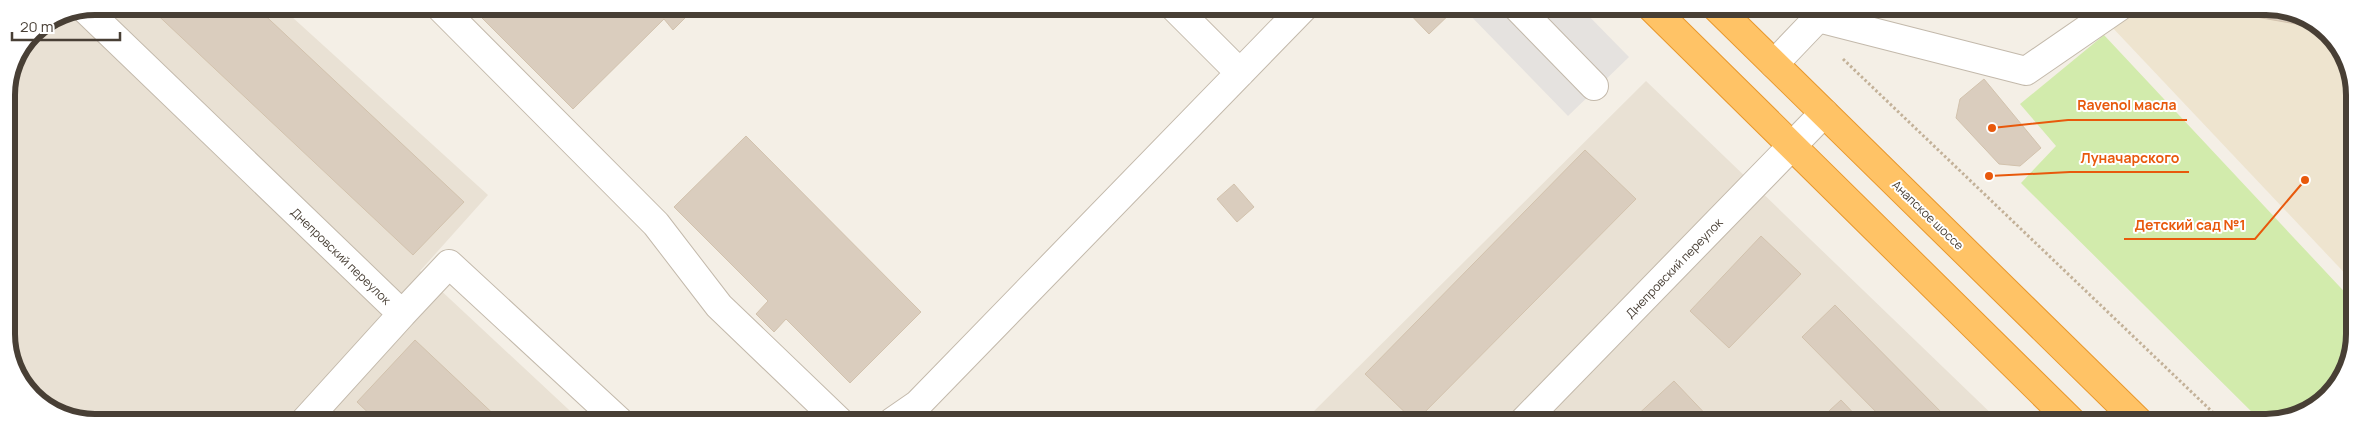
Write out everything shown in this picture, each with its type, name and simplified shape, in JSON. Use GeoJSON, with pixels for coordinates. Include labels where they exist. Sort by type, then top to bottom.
{"type":"FeatureCollection","features":[{"type":"Feature","properties":{"kind":"highway"},"geometry":{"type":"LineString","coordinates":[[1659,15],[2065,414]]}},
{"type":"Feature","properties":{"kind":"highway","name":"Анапское шоссе"},"geometry":{"type":"LineString","coordinates":[[1724,15],[2132,414]]}},
{"type":"Feature","properties":{"kind":"street","name":"Днепровский переулок"},"geometry":{"type":"LineString","coordinates":[[92,15],[402,314],[449,264],[611,414]]}},
{"type":"Feature","properties":{"kind":"street"},"geometry":{"type":"LineString","coordinates":[[448,15],[656,224],[720,306],[832,414]]}},
{"type":"Feature","properties":{"kind":"street"},"geometry":{"type":"LineString","coordinates":[[1182,15],[1240,73]]}},
{"type":"Feature","properties":{"kind":"street"},"geometry":{"type":"LineString","coordinates":[[904,414],[918,404],[1296,15]]}},
{"type":"Feature","properties":{"kind":"street"},"geometry":{"type":"LineString","coordinates":[[1525,15],[1594,86]]}},
{"type":"Feature","properties":{"kind":"street"},"geometry":{"type":"LineString","coordinates":[[1774,64],[1818,18],[2026,71],[2107,15]]}},
{"type":"Feature","properties":{"kind":"street","name":"Днепровский переулок"},"geometry":{"type":"LineString","coordinates":[[1531,414],[1793,147],[1824,113]]}},
{"type":"Feature","properties":{"kind":"street"},"geometry":{"type":"LineString","coordinates":[[320,414],[402,314]]}},
{"type":"Feature","properties":{"kind":"path"},"geometry":{"type":"LineString","coordinates":[[1810,27],[2216,414]]}},
{"type":"Feature","properties":{"kind":"shaded area"},"geometry":{"type":"Polygon","coordinates":[[[95,15],[290,15],[488,195],[420,271],[573,414],[95,414],[74,411],[55,403],[31,383],[19,360],[15,334],[15,95],[21,64],[28,50],[50,28],[64,21],[79,17],[95,15]]]}},
{"type":"Feature","properties":{"kind":"shaded area"},"geometry":{"type":"Polygon","coordinates":[[[1470,15],[1588,15],[1629,57],[1568,116],[1470,15]]]}},
{"type":"Feature","properties":{"kind":"shaded area"},"geometry":{"type":"Polygon","coordinates":[[[2101,15],[2277,16],[2301,23],[2311,28],[2323,38],[2340,64],[2346,95],[2346,275],[2101,15]]]}},
{"type":"Feature","properties":{"kind":"shaded area"},"geometry":{"type":"Polygon","coordinates":[[[1646,81],[1992,414],[1311,414],[1646,81]]]}},
{"type":"Feature","properties":{"kind":"green space"},"geometry":{"type":"Polygon","coordinates":[[[2104,35],[2346,293],[2346,334],[2342,360],[2326,387],[2306,403],[2292,410],[2254,414],[2021,183],[2056,146],[2020,104],[2104,35]]]}},
{"type":"Feature","properties":{"kind":"building"},"geometry":{"type":"Polygon","coordinates":[[[158,15],[265,15],[464,202],[413,255],[158,15]]]}},
{"type":"Feature","properties":{"kind":"building"},"geometry":{"type":"Polygon","coordinates":[[[479,15],[688,15],[673,30],[664,19],[573,109],[479,15]]]}},
{"type":"Feature","properties":{"kind":"building"},"geometry":{"type":"Polygon","coordinates":[[[1411,15],[1449,15],[1429,34],[1411,15]]]}},
{"type":"Feature","properties":{"kind":"building"},"geometry":{"type":"Polygon","coordinates":[[[2245,15],[2277,16],[2307,26],[2245,15]]]}},
{"type":"Feature","properties":{"kind":"building"},"geometry":{"type":"Polygon","coordinates":[[[1984,79],[2041,148],[2020,166],[1999,164],[1956,118],[1960,99],[1984,79]]]}},
{"type":"Feature","properties":{"kind":"building"},"geometry":{"type":"Polygon","coordinates":[[[746,136],[921,312],[850,383],[786,319],[774,332],[756,314],[768,301],[674,207],[746,136]]]}},
{"type":"Feature","properties":{"kind":"building"},"geometry":{"type":"Polygon","coordinates":[[[1585,150],[1636,199],[1423,414],[1407,414],[1365,374],[1585,150]]]}},
{"type":"Feature","properties":{"kind":"building"},"geometry":{"type":"Polygon","coordinates":[[[1234,184],[1254,207],[1237,222],[1217,199],[1234,184]]]}},
{"type":"Feature","properties":{"kind":"building"},"geometry":{"type":"Polygon","coordinates":[[[1761,236],[1801,274],[1729,348],[1690,311],[1761,236]]]}},
{"type":"Feature","properties":{"kind":"building"},"geometry":{"type":"Polygon","coordinates":[[[1835,305],[1943,414],[1878,414],[1802,337],[1835,305]]]}},
{"type":"Feature","properties":{"kind":"building"},"geometry":{"type":"Polygon","coordinates":[[[415,340],[494,414],[370,414],[357,402],[415,340]]]}},
{"type":"Feature","properties":{"kind":"building"},"geometry":{"type":"Polygon","coordinates":[[[1674,381],[1705,414],[1638,414],[1674,381]]]}},
{"type":"Feature","properties":{"kind":"building"},"geometry":{"type":"Polygon","coordinates":[[[1841,400],[1854,414],[1826,414],[1841,400]]]}},
{"type":"Feature","properties":{"kind":"place","name":"Ravenol масла"},"geometry":{"type":"Point","coordinates":[1992,128]}},
{"type":"Feature","properties":{"kind":"place","name":"Луначарского"},"geometry":{"type":"Point","coordinates":[1989,176]}},
{"type":"Feature","properties":{"kind":"place","name":"Детский сад №1"},"geometry":{"type":"Point","coordinates":[2305,180]}}]}
